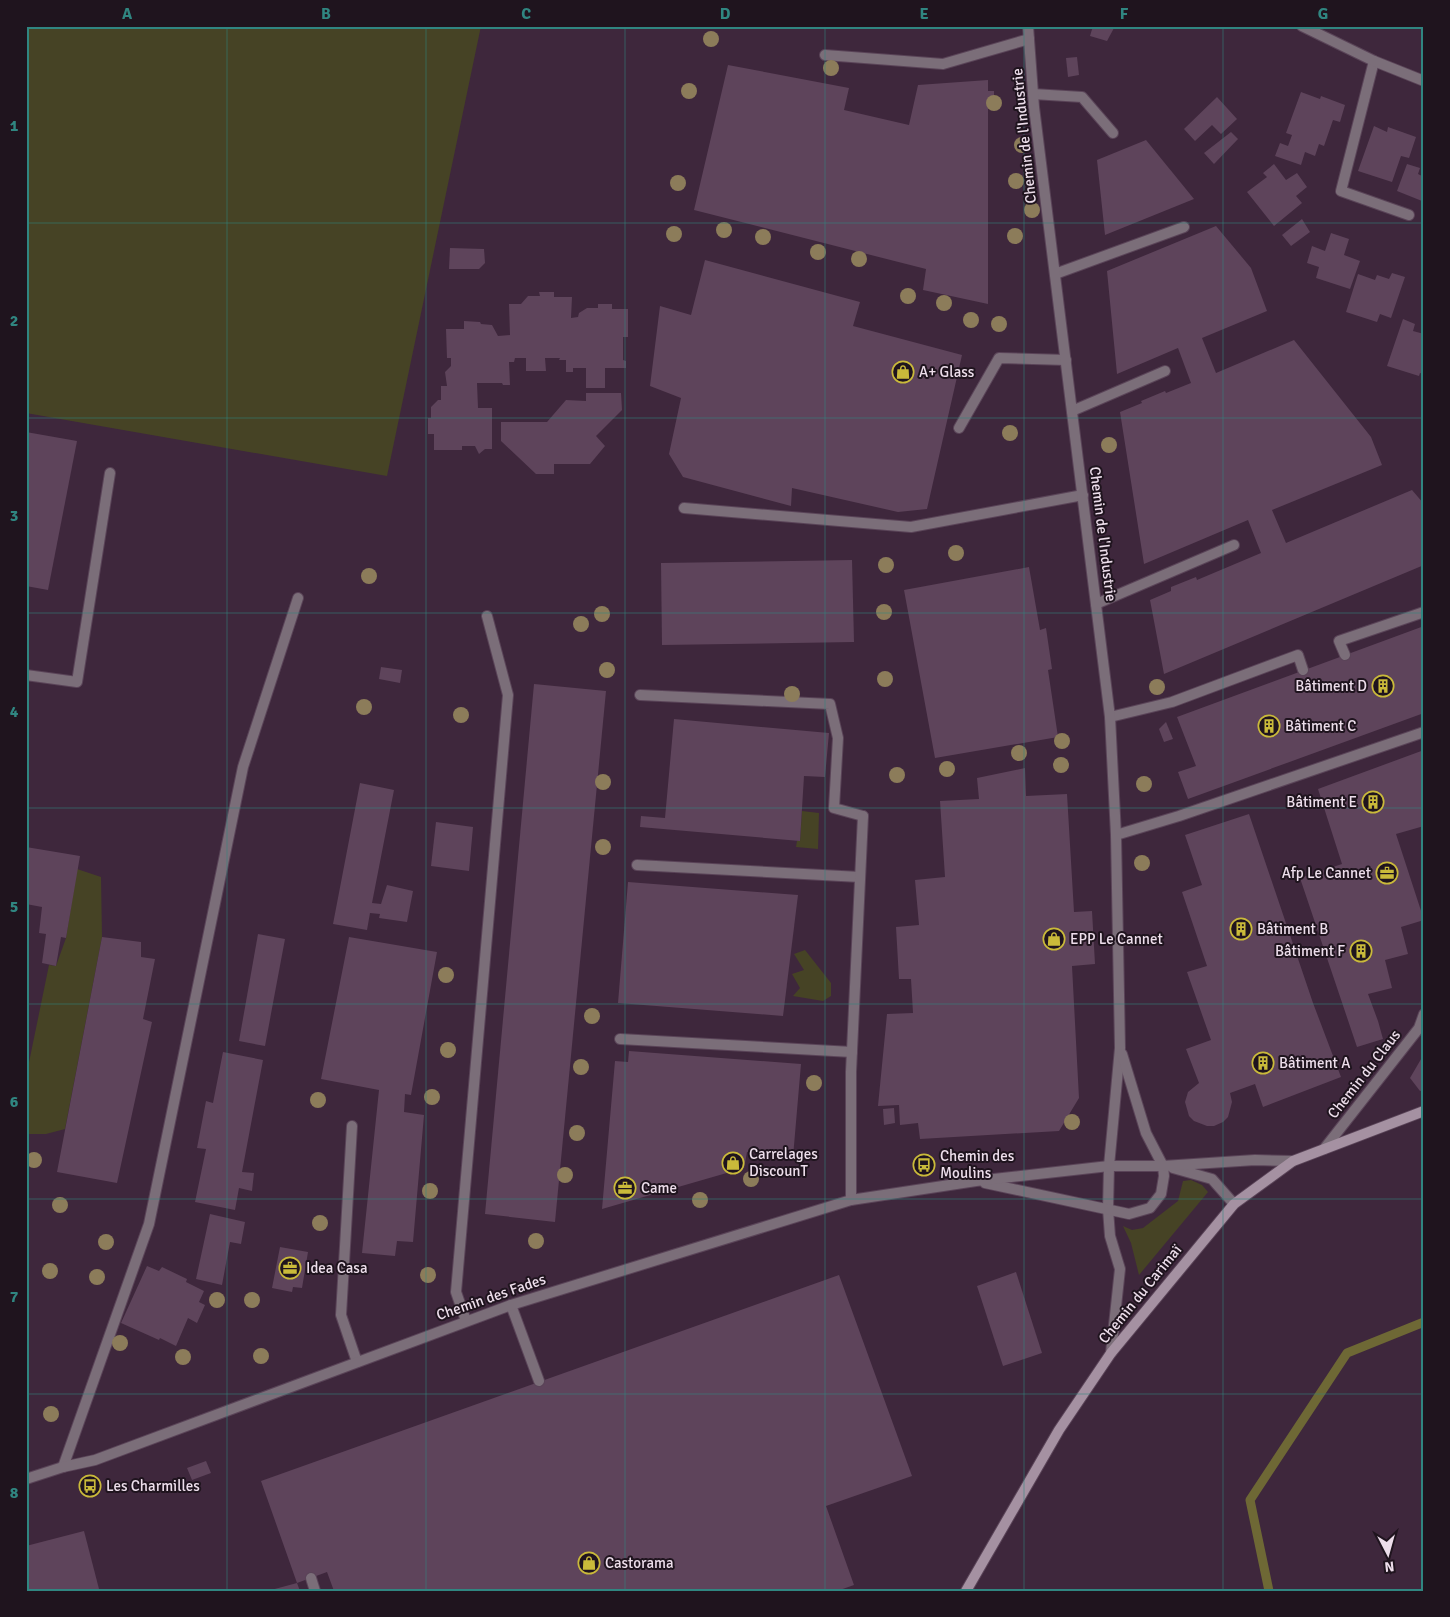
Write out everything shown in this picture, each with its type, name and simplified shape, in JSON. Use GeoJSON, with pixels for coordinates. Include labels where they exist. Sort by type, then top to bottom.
{"type":"FeatureCollection","features":[{"type":"Feature","properties":{"kind":"main road","name":"Chemin du Carimaï"},"geometry":{"type":"LineString","coordinates":[[966,1591],[1059,1430],[1111,1353],[1234,1204],[1293,1161],[1424,1111]]}},
{"type":"Feature","properties":{"kind":"street","name":"Chemin de l'Industrie"},"geometry":{"type":"LineString","coordinates":[[1028,26],[1033,94],[1110,717],[1116,835],[1120,1048]]}},
{"type":"Feature","properties":{"kind":"street"},"geometry":{"type":"LineString","coordinates":[[1302,26],[1374,61],[1424,81]]}},
{"type":"Feature","properties":{"kind":"street"},"geometry":{"type":"LineString","coordinates":[[825,55],[943,64],[1029,40]]}},
{"type":"Feature","properties":{"kind":"street"},"geometry":{"type":"LineString","coordinates":[[1374,61],[1342,191],[1409,215]]}},
{"type":"Feature","properties":{"kind":"street"},"geometry":{"type":"LineString","coordinates":[[1033,94],[1082,98],[1113,133]]}},
{"type":"Feature","properties":{"kind":"street"},"geometry":{"type":"LineString","coordinates":[[1055,274],[1184,227]]}},
{"type":"Feature","properties":{"kind":"street"},"geometry":{"type":"LineString","coordinates":[[958,428],[999,358],[1066,360]]}},
{"type":"Feature","properties":{"kind":"street"},"geometry":{"type":"LineString","coordinates":[[1072,411],[1165,371]]}},
{"type":"Feature","properties":{"kind":"street"},"geometry":{"type":"LineString","coordinates":[[26,675],[77,682],[110,473]]}},
{"type":"Feature","properties":{"kind":"street"},"geometry":{"type":"LineString","coordinates":[[684,508],[911,527],[1083,495]]}},
{"type":"Feature","properties":{"kind":"street"},"geometry":{"type":"LineString","coordinates":[[1096,604],[1234,545]]}},
{"type":"Feature","properties":{"kind":"street"},"geometry":{"type":"LineString","coordinates":[[63,1467],[149,1224],[243,767],[298,598]]}},
{"type":"Feature","properties":{"kind":"street"},"geometry":{"type":"LineString","coordinates":[[1345,655],[1339,641],[1424,612]]}},
{"type":"Feature","properties":{"kind":"street"},"geometry":{"type":"LineString","coordinates":[[466,1321],[456,1292],[508,696],[487,616]]}},
{"type":"Feature","properties":{"kind":"street"},"geometry":{"type":"LineString","coordinates":[[1110,717],[1172,702],[1298,655],[1303,670]]}},
{"type":"Feature","properties":{"kind":"street"},"geometry":{"type":"LineString","coordinates":[[640,694],[830,704],[838,738],[834,808],[863,816],[852,1052],[851,1200]]}},
{"type":"Feature","properties":{"kind":"street"},"geometry":{"type":"LineString","coordinates":[[1116,835],[1179,816],[1424,732]]}},
{"type":"Feature","properties":{"kind":"street"},"geometry":{"type":"LineString","coordinates":[[637,865],[860,877]]}},
{"type":"Feature","properties":{"kind":"street","name":"Chemin du Claus"},"geometry":{"type":"LineString","coordinates":[[1324,1149],[1419,1028],[1424,1014]]}},
{"type":"Feature","properties":{"kind":"street"},"geometry":{"type":"LineString","coordinates":[[620,1038],[852,1052]]}},
{"type":"Feature","properties":{"kind":"street"},"geometry":{"type":"LineString","coordinates":[[1111,1353],[1120,1269],[1110,1236],[1108,1209],[1109,1166],[1120,1048]]}},
{"type":"Feature","properties":{"kind":"street"},"geometry":{"type":"LineString","coordinates":[[976,1181],[1129,1214],[1150,1208],[1161,1194],[1164,1176],[1163,1166],[1146,1133],[1120,1048]]}},
{"type":"Feature","properties":{"kind":"street"},"geometry":{"type":"LineString","coordinates":[[352,1126],[342,1315],[357,1362]]}},
{"type":"Feature","properties":{"kind":"street"},"geometry":{"type":"LineString","coordinates":[[1163,1166],[1255,1160],[1293,1161]]}},
{"type":"Feature","properties":{"kind":"street","name":"Chemin des Fades"},"geometry":{"type":"LineString","coordinates":[[26,1479],[63,1467],[95,1460],[511,1305],[851,1200],[976,1181],[1109,1166],[1163,1166]]}},
{"type":"Feature","properties":{"kind":"street"},"geometry":{"type":"LineString","coordinates":[[1163,1166],[1212,1178],[1234,1204]]}},
{"type":"Feature","properties":{"kind":"street"},"geometry":{"type":"LineString","coordinates":[[511,1305],[539,1382]]}},
{"type":"Feature","properties":{"kind":"street"},"geometry":{"type":"LineString","coordinates":[[311,1578],[315,1591]]}},
{"type":"Feature","properties":{"kind":"shaded area"},"geometry":{"type":"Polygon","coordinates":[[[26,26],[481,26],[387,476],[26,413],[26,26]]]}},
{"type":"Feature","properties":{"kind":"shaded area"},"geometry":{"type":"Polygon","coordinates":[[[802,811],[819,813],[818,849],[796,847],[797,841],[800,841],[802,811]]]}},
{"type":"Feature","properties":{"kind":"shaded area"},"geometry":{"type":"Polygon","coordinates":[[[77,869],[101,877],[102,937],[65,1129],[46,1134],[26,1134],[26,1077],[49,965],[56,966],[66,938],[77,869]]]}},
{"type":"Feature","properties":{"kind":"shaded area"},"geometry":{"type":"Polygon","coordinates":[[[805,950],[831,983],[831,996],[823,1001],[793,996],[800,988],[792,974],[804,970],[794,954],[805,950]]]}},
{"type":"Feature","properties":{"kind":"shaded area"},"geometry":{"type":"Polygon","coordinates":[[[1191,1180],[1202,1185],[1208,1192],[1139,1275],[1131,1243],[1123,1226],[1132,1230],[1143,1228],[1178,1201],[1183,1181],[1191,1180]]]}},
{"type":"Feature","properties":{"kind":"building"},"geometry":{"type":"Polygon","coordinates":[[[1093,26],[1114,28],[1107,41],[1090,36],[1093,26]]]}},
{"type":"Feature","properties":{"kind":"building"},"geometry":{"type":"Polygon","coordinates":[[[1077,57],[1079,75],[1068,77],[1066,58],[1077,57]]]}},
{"type":"Feature","properties":{"kind":"building"},"geometry":{"type":"Polygon","coordinates":[[[728,65],[849,88],[844,110],[909,125],[918,85],[988,80],[988,91],[994,91],[994,103],[988,103],[988,304],[923,290],[926,269],[694,210],[728,65]]]}},
{"type":"Feature","properties":{"kind":"building"},"geometry":{"type":"Polygon","coordinates":[[[1301,92],[1320,99],[1321,96],[1345,105],[1340,122],[1333,120],[1324,146],[1319,144],[1315,156],[1305,152],[1301,165],[1275,156],[1280,143],[1288,146],[1292,135],[1286,133],[1301,92]]]}},
{"type":"Feature","properties":{"kind":"building"},"geometry":{"type":"Polygon","coordinates":[[[1217,97],[1237,119],[1221,134],[1212,125],[1195,141],[1184,129],[1217,97]]]}},
{"type":"Feature","properties":{"kind":"building"},"geometry":{"type":"Polygon","coordinates":[[[1374,126],[1387,132],[1388,127],[1416,137],[1409,158],[1401,156],[1392,182],[1358,171],[1374,126]]]}},
{"type":"Feature","properties":{"kind":"building"},"geometry":{"type":"Polygon","coordinates":[[[1231,132],[1238,139],[1214,164],[1204,153],[1231,132]]]}},
{"type":"Feature","properties":{"kind":"building"},"geometry":{"type":"Polygon","coordinates":[[[1146,140],[1194,199],[1105,235],[1097,160],[1146,140]]]}},
{"type":"Feature","properties":{"kind":"building"},"geometry":{"type":"Polygon","coordinates":[[[1274,164],[1286,180],[1297,173],[1307,187],[1296,196],[1302,203],[1274,226],[1247,192],[1267,177],[1263,173],[1274,164]]]}},
{"type":"Feature","properties":{"kind":"building"},"geometry":{"type":"Polygon","coordinates":[[[1407,164],[1420,168],[1418,174],[1424,177],[1424,196],[1422,201],[1397,191],[1407,164]]]}},
{"type":"Feature","properties":{"kind":"building"},"geometry":{"type":"Polygon","coordinates":[[[1302,219],[1310,232],[1291,246],[1282,235],[1302,219]]]}},
{"type":"Feature","properties":{"kind":"building"},"geometry":{"type":"Polygon","coordinates":[[[1216,226],[1251,268],[1267,311],[1202,338],[1216,373],[1294,340],[1371,437],[1382,465],[1272,510],[1286,543],[1412,490],[1424,504],[1424,565],[1164,674],[1150,600],[1171,591],[1171,587],[1196,577],[1197,580],[1261,553],[1248,520],[1144,564],[1120,412],[1165,391],[1166,393],[1191,383],[1178,348],[1117,374],[1107,271],[1216,226]]]}},
{"type":"Feature","properties":{"kind":"building"},"geometry":{"type":"Polygon","coordinates":[[[1331,233],[1349,239],[1344,255],[1360,261],[1350,289],[1316,278],[1319,267],[1307,263],[1312,246],[1325,251],[1331,233]]]}},
{"type":"Feature","properties":{"kind":"building"},"geometry":{"type":"Polygon","coordinates":[[[450,248],[484,249],[485,263],[479,269],[449,269],[450,248]]]}},
{"type":"Feature","properties":{"kind":"building"},"geometry":{"type":"Polygon","coordinates":[[[705,260],[860,302],[853,326],[962,355],[927,509],[898,512],[792,488],[791,506],[683,477],[669,454],[681,398],[650,386],[660,306],[691,315],[705,260]]]}},
{"type":"Feature","properties":{"kind":"building"},"geometry":{"type":"Polygon","coordinates":[[[1392,273],[1405,277],[1391,318],[1380,314],[1377,322],[1346,312],[1358,274],[1375,280],[1377,275],[1389,279],[1392,273]]]}},
{"type":"Feature","properties":{"kind":"building"},"geometry":{"type":"Polygon","coordinates":[[[539,292],[554,292],[554,297],[572,297],[571,318],[578,317],[579,313],[587,308],[598,308],[598,304],[612,304],[612,309],[628,309],[628,337],[623,337],[623,360],[626,361],[626,368],[605,368],[605,388],[586,388],[586,368],[573,368],[573,372],[566,372],[566,360],[545,358],[546,371],[526,371],[526,358],[515,358],[514,362],[509,362],[510,385],[503,385],[502,383],[477,383],[478,408],[492,408],[492,449],[485,449],[479,454],[475,446],[462,446],[462,450],[434,450],[434,434],[428,434],[428,418],[431,418],[431,407],[438,400],[441,400],[441,386],[447,386],[445,372],[451,366],[451,358],[447,358],[446,329],[464,329],[464,321],[480,322],[481,324],[492,325],[498,336],[510,335],[509,304],[521,304],[528,296],[540,296],[539,292]]]}},
{"type":"Feature","properties":{"kind":"building"},"geometry":{"type":"Polygon","coordinates":[[[1403,319],[1415,324],[1413,331],[1424,334],[1424,374],[1420,373],[1419,376],[1387,366],[1403,319]]]}},
{"type":"Feature","properties":{"kind":"building"},"geometry":{"type":"Polygon","coordinates":[[[586,393],[621,393],[622,410],[596,436],[605,446],[590,464],[554,464],[554,474],[536,474],[501,441],[501,422],[547,422],[566,400],[586,401],[586,393]]]}},
{"type":"Feature","properties":{"kind":"building"},"geometry":{"type":"Polygon","coordinates":[[[26,432],[77,441],[48,590],[26,586],[26,432]]]}},
{"type":"Feature","properties":{"kind":"building"},"geometry":{"type":"Polygon","coordinates":[[[852,560],[854,642],[662,645],[661,563],[852,560]]]}},
{"type":"Feature","properties":{"kind":"building"},"geometry":{"type":"Polygon","coordinates":[[[1029,567],[1040,630],[1046,628],[1052,669],[1048,670],[1058,737],[935,758],[904,590],[1029,567]]]}},
{"type":"Feature","properties":{"kind":"building","name":"Bâtiment C"},"geometry":{"type":"Polygon","coordinates":[[[1424,626],[1424,713],[1188,799],[1178,772],[1196,766],[1177,717],[1424,626]]]}},
{"type":"Feature","properties":{"kind":"building"},"geometry":{"type":"Polygon","coordinates":[[[381,667],[402,670],[400,683],[379,679],[381,667]]]}},
{"type":"Feature","properties":{"kind":"building"},"geometry":{"type":"Polygon","coordinates":[[[534,684],[606,691],[555,1222],[485,1214],[534,684]]]}},
{"type":"Feature","properties":{"kind":"building"},"geometry":{"type":"Polygon","coordinates":[[[674,719],[829,733],[825,777],[804,776],[800,841],[640,827],[641,816],[665,818],[674,719]]]}},
{"type":"Feature","properties":{"kind":"building"},"geometry":{"type":"Polygon","coordinates":[[[1166,722],[1173,739],[1164,742],[1159,729],[1166,722]]]}},
{"type":"Feature","properties":{"kind":"building","name":"Bâtiment F"},"geometry":{"type":"Polygon","coordinates":[[[1424,750],[1424,826],[1396,834],[1424,920],[1401,927],[1408,954],[1385,960],[1392,988],[1368,994],[1383,1039],[1357,1047],[1300,878],[1342,864],[1318,789],[1424,750]]]}},
{"type":"Feature","properties":{"kind":"building"},"geometry":{"type":"Polygon","coordinates":[[[1025,768],[1026,796],[1067,794],[1074,912],[1092,911],[1095,964],[1072,966],[1079,1098],[1059,1131],[920,1139],[918,1123],[900,1125],[899,1105],[878,1106],[887,1014],[913,1013],[911,979],[899,979],[896,927],[919,925],[915,880],[945,877],[940,801],[979,799],[977,778],[1025,768]]]}},
{"type":"Feature","properties":{"kind":"building"},"geometry":{"type":"Polygon","coordinates":[[[360,783],[394,790],[372,903],[381,904],[387,885],[413,891],[407,922],[379,918],[380,914],[370,913],[367,930],[333,924],[360,783]]]}},
{"type":"Feature","properties":{"kind":"building","name":"Bâtiment B"},"geometry":{"type":"Polygon","coordinates":[[[1249,814],[1313,1003],[1341,1077],[1263,1107],[1255,1084],[1230,1093],[1232,1102],[1228,1117],[1223,1122],[1214,1126],[1207,1126],[1194,1121],[1189,1116],[1185,1102],[1188,1092],[1199,1083],[1186,1049],[1211,1040],[1187,972],[1207,966],[1182,892],[1202,885],[1185,835],[1249,814]]]}},
{"type":"Feature","properties":{"kind":"building"},"geometry":{"type":"Polygon","coordinates":[[[436,822],[473,827],[469,871],[431,866],[436,822]]]}},
{"type":"Feature","properties":{"kind":"building"},"geometry":{"type":"Polygon","coordinates":[[[26,847],[80,856],[66,938],[61,937],[56,966],[42,963],[46,934],[39,933],[42,907],[26,904],[26,847]]]}},
{"type":"Feature","properties":{"kind":"building"},"geometry":{"type":"Polygon","coordinates":[[[628,882],[798,895],[783,1016],[618,1003],[628,882]]]}},
{"type":"Feature","properties":{"kind":"building"},"geometry":{"type":"Polygon","coordinates":[[[258,934],[285,939],[265,1046],[239,1041],[258,934]]]}},
{"type":"Feature","properties":{"kind":"building"},"geometry":{"type":"Polygon","coordinates":[[[102,937],[141,942],[141,957],[155,959],[143,1019],[152,1022],[117,1183],[57,1172],[102,937]]]}},
{"type":"Feature","properties":{"kind":"building"},"geometry":{"type":"Polygon","coordinates":[[[349,937],[437,952],[411,1095],[405,1094],[404,1112],[424,1115],[413,1242],[397,1241],[395,1256],[362,1253],[379,1090],[321,1079],[349,937]]]}},
{"type":"Feature","properties":{"kind":"building"},"geometry":{"type":"Polygon","coordinates":[[[629,1051],[801,1064],[793,1157],[747,1152],[744,1168],[602,1209],[615,1061],[628,1062],[629,1051]]]}},
{"type":"Feature","properties":{"kind":"building"},"geometry":{"type":"Polygon","coordinates":[[[223,1052],[263,1060],[242,1172],[254,1173],[252,1191],[239,1188],[235,1210],[195,1202],[206,1149],[197,1148],[206,1101],[213,1103],[223,1052]]]}},
{"type":"Feature","properties":{"kind":"building"},"geometry":{"type":"Polygon","coordinates":[[[1424,1054],[1424,1090],[1420,1091],[1410,1078],[1424,1054]]]}},
{"type":"Feature","properties":{"kind":"building"},"geometry":{"type":"Polygon","coordinates":[[[894,1108],[895,1123],[884,1125],[883,1109],[894,1108]]]}},
{"type":"Feature","properties":{"kind":"building"},"geometry":{"type":"Polygon","coordinates":[[[210,1214],[245,1222],[241,1244],[230,1242],[222,1285],[196,1279],[210,1214]]]}},
{"type":"Feature","properties":{"kind":"building"},"geometry":{"type":"Polygon","coordinates":[[[280,1247],[308,1252],[302,1288],[293,1287],[292,1292],[272,1288],[280,1247]]]}},
{"type":"Feature","properties":{"kind":"building"},"geometry":{"type":"Polygon","coordinates":[[[147,1266],[159,1271],[162,1267],[187,1279],[186,1282],[204,1291],[199,1302],[205,1305],[197,1323],[188,1318],[176,1346],[121,1323],[147,1266]]]}},
{"type":"Feature","properties":{"kind":"building"},"geometry":{"type":"Polygon","coordinates":[[[1016,1272],[1042,1353],[1003,1366],[977,1286],[1016,1272]]]}},
{"type":"Feature","properties":{"kind":"building"},"geometry":{"type":"Polygon","coordinates":[[[839,1275],[912,1476],[826,1506],[854,1585],[837,1591],[334,1591],[327,1572],[297,1583],[261,1481],[839,1275]]]}},
{"type":"Feature","properties":{"kind":"building"},"geometry":{"type":"Polygon","coordinates":[[[206,1461],[211,1473],[192,1480],[187,1468],[206,1461]]]}},
{"type":"Feature","properties":{"kind":"building"},"geometry":{"type":"Polygon","coordinates":[[[84,1531],[99,1589],[90,1591],[26,1591],[26,1546],[84,1531]]]}},
{"type":"Feature","properties":{"kind":"building"},"geometry":{"type":"Polygon","coordinates":[[[297,1583],[300,1591],[271,1591],[271,1590],[297,1583]]]}},
{"type":"Feature","properties":{"kind":"waterway"},"geometry":{"type":"LineString","coordinates":[[1269,1591],[1250,1500],[1347,1353],[1424,1322]]}},
{"type":"Feature","properties":{"kind":"place","name":"A+ Glass"},"geometry":{"type":"Point","coordinates":[903,372]}},
{"type":"Feature","properties":{"kind":"place","name":"Bâtiment D"},"geometry":{"type":"Point","coordinates":[1383,686]}},
{"type":"Feature","properties":{"kind":"place","name":"Bâtiment C"},"geometry":{"type":"Point","coordinates":[1269,726]}},
{"type":"Feature","properties":{"kind":"place","name":"Bâtiment E"},"geometry":{"type":"Point","coordinates":[1373,802]}},
{"type":"Feature","properties":{"kind":"place","name":"Afp Le Cannet"},"geometry":{"type":"Point","coordinates":[1387,873]}},
{"type":"Feature","properties":{"kind":"place","name":"Bâtiment B"},"geometry":{"type":"Point","coordinates":[1241,929]}},
{"type":"Feature","properties":{"kind":"place","name":"EPP Le Cannet"},"geometry":{"type":"Point","coordinates":[1054,939]}},
{"type":"Feature","properties":{"kind":"place","name":"Bâtiment F"},"geometry":{"type":"Point","coordinates":[1361,951]}},
{"type":"Feature","properties":{"kind":"place","name":"Bâtiment A"},"geometry":{"type":"Point","coordinates":[1263,1063]}},
{"type":"Feature","properties":{"kind":"place","name":"Carrelages DiscounT"},"geometry":{"type":"Point","coordinates":[733,1163]}},
{"type":"Feature","properties":{"kind":"place","name":"Chemin des Moulins"},"geometry":{"type":"Point","coordinates":[924,1165]}},
{"type":"Feature","properties":{"kind":"place","name":"Came"},"geometry":{"type":"Point","coordinates":[625,1188]}},
{"type":"Feature","properties":{"kind":"place","name":"Idea Casa"},"geometry":{"type":"Point","coordinates":[290,1268]}},
{"type":"Feature","properties":{"kind":"place","name":"Les Charmilles"},"geometry":{"type":"Point","coordinates":[90,1486]}},
{"type":"Feature","properties":{"kind":"place","name":"Castorama"},"geometry":{"type":"Point","coordinates":[589,1563]}}]}
